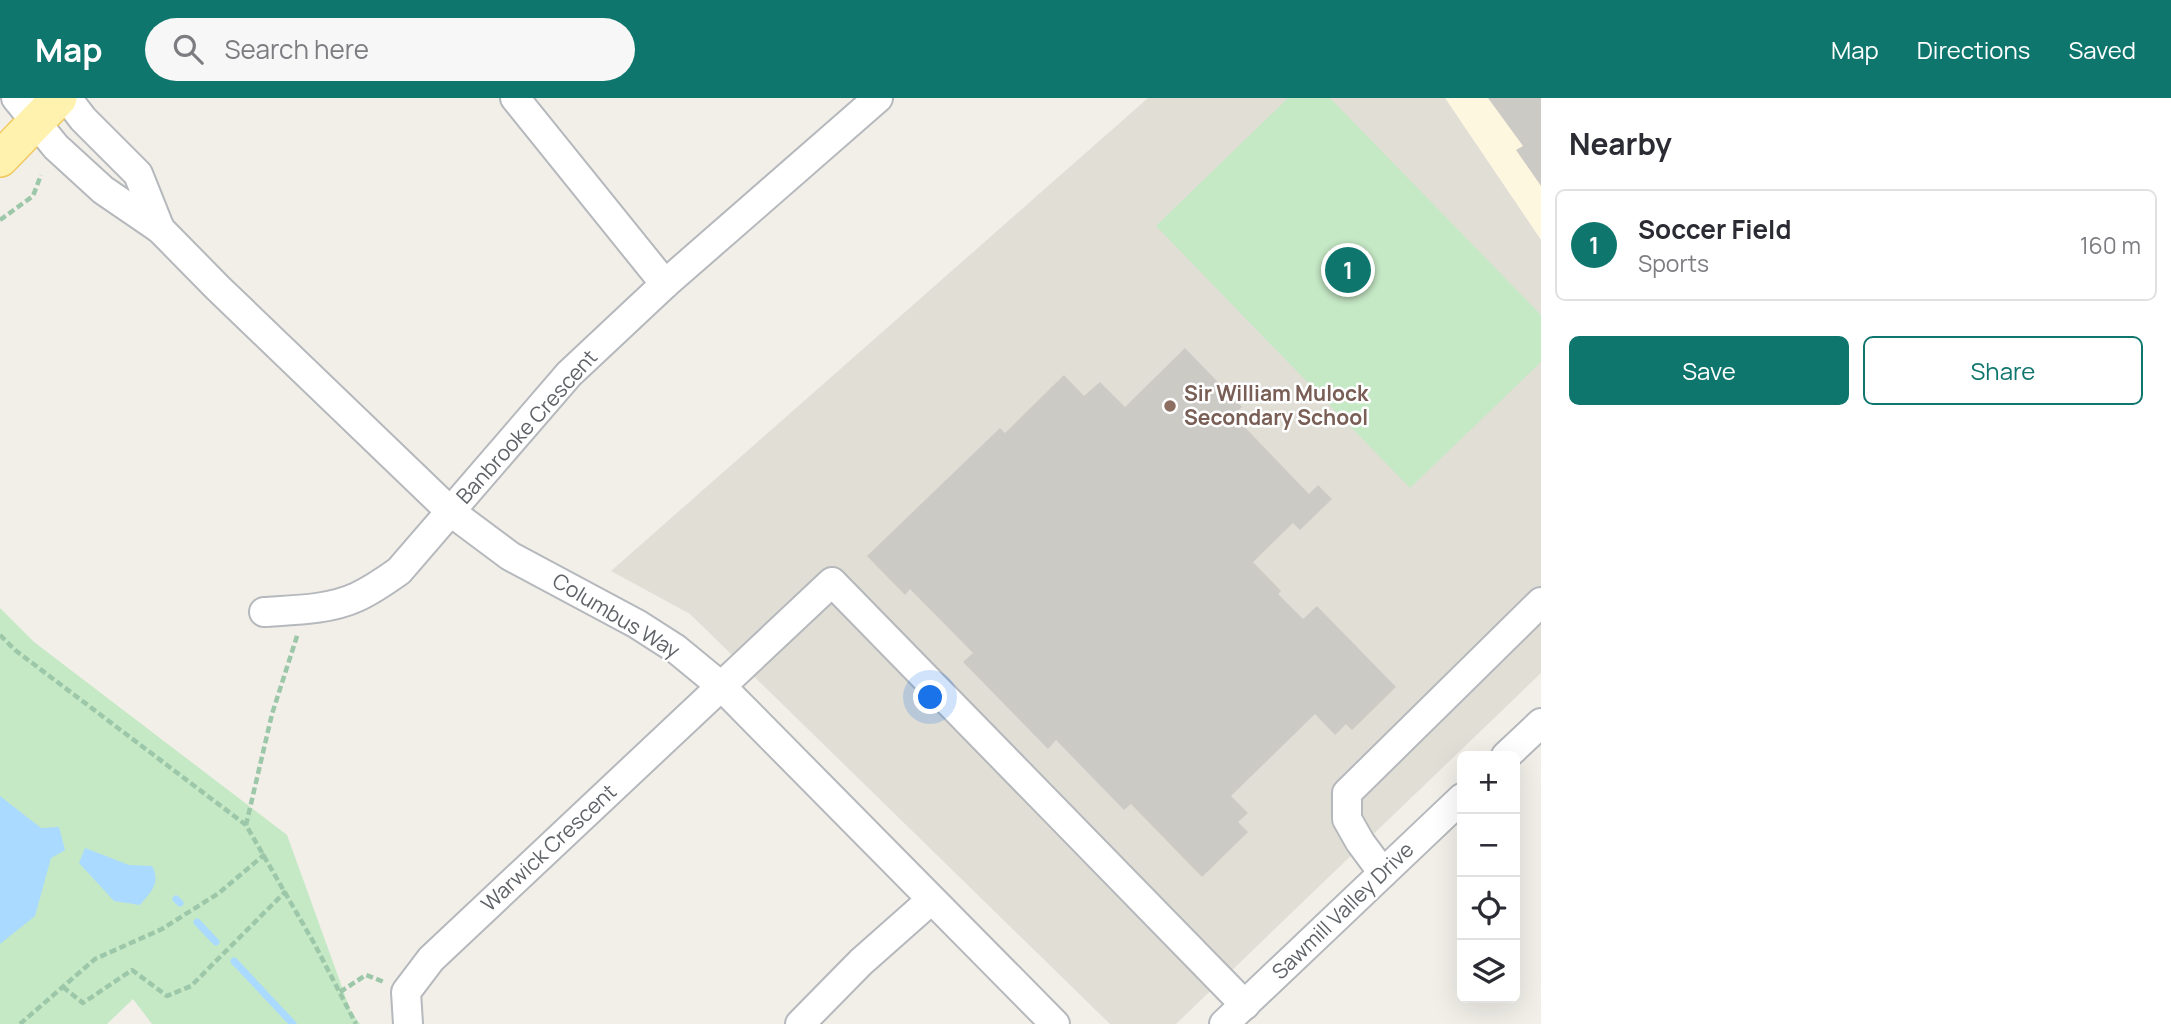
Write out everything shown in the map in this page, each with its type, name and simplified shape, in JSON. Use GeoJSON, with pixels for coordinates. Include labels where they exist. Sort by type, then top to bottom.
{"type":"FeatureCollection","features":[{"type":"Feature","properties":{"kind":"main road"},"geometry":{"type":"LineString","coordinates":[[0,159],[37,106]]}},
{"type":"Feature","properties":{"kind":"street","name":"Columbus Way"},"geometry":{"type":"LineString","coordinates":[[67,98],[83,119],[138,174],[160,229]]}},
{"type":"Feature","properties":{"kind":"street"},"geometry":{"type":"LineString","coordinates":[[515,98],[665,284]]}},
{"type":"Feature","properties":{"kind":"street","name":"Banbrooke Crescent"},"geometry":{"type":"LineString","coordinates":[[264,612],[306,609],[353,599],[399,571],[569,374],[665,284],[878,98]]}},
{"type":"Feature","properties":{"kind":"street","name":"Columbus Way"},"geometry":{"type":"LineString","coordinates":[[37,106],[56,147],[103,190],[160,229],[451,512],[510,556],[647,630],[676,649],[721,686],[1055,1024]]}},
{"type":"Feature","properties":{"kind":"street","name":"Warwick Crescent"},"geometry":{"type":"LineString","coordinates":[[406,992],[431,959],[832,582],[1245,1005]]}},
{"type":"Feature","properties":{"kind":"street"},"geometry":{"type":"LineString","coordinates":[[1383,873],[1347,819],[1347,793],[1541,602]]}},
{"type":"Feature","properties":{"kind":"street"},"geometry":{"type":"LineString","coordinates":[[1511,751],[1541,723]]}},
{"type":"Feature","properties":{"kind":"street","name":"Sawmill Valley Drive"},"geometry":{"type":"LineString","coordinates":[[1224,1024],[1457,803]]}},
{"type":"Feature","properties":{"kind":"street"},"geometry":{"type":"LineString","coordinates":[[800,1024],[861,962],[931,901]]}},
{"type":"Feature","properties":{"kind":"street"},"geometry":{"type":"LineString","coordinates":[[406,992],[408,1024]]}},
{"type":"Feature","properties":{"kind":"path"},"geometry":{"type":"LineString","coordinates":[[0,220],[33,196],[41,175]]}},
{"type":"Feature","properties":{"kind":"path"},"geometry":{"type":"LineString","coordinates":[[246,825],[272,714],[306,609]]}},
{"type":"Feature","properties":{"kind":"path"},"geometry":{"type":"LineString","coordinates":[[0,635],[15,650],[246,825],[286,891],[356,1024]]}},
{"type":"Feature","properties":{"kind":"path"},"geometry":{"type":"LineString","coordinates":[[20,1024],[95,959],[162,929],[219,893],[265,854]]}},
{"type":"Feature","properties":{"kind":"path"},"geometry":{"type":"LineString","coordinates":[[63,987],[83,1003],[132,970],[167,996],[191,986],[286,891]]}},
{"type":"Feature","properties":{"kind":"path"},"geometry":{"type":"LineString","coordinates":[[340,992],[366,975],[406,992]]}},
{"type":"Feature","properties":{"kind":"shaded area","name":"Sir William Mulock Secondary School"},"geometry":{"type":"Polygon","coordinates":[[[1148,98],[1445,98],[1541,240],[1541,673],[1176,1024],[1110,1024],[690,614],[611,571],[1148,98]]]}},
{"type":"Feature","properties":{"kind":"shaded area"},"geometry":{"type":"Polygon","coordinates":[[[1445,98],[1541,98],[1541,240],[1445,98]]]}},
{"type":"Feature","properties":{"kind":"green space"},"geometry":{"type":"Polygon","coordinates":[[[1288,98],[1330,98],[1541,315],[1541,362],[1410,488],[1156,226],[1288,98]]]}},
{"type":"Feature","properties":{"kind":"green space"},"geometry":{"type":"Polygon","coordinates":[[[0,608],[34,642],[287,835],[351,1012],[360,1024],[152,1024],[133,999],[107,1024],[0,1024],[0,608]]]}},
{"type":"Feature","properties":{"kind":"water"},"geometry":{"type":"Polygon","coordinates":[[[0,796],[41,828],[59,827],[65,850],[51,858],[35,916],[0,944],[0,796]]]}},
{"type":"Feature","properties":{"kind":"water"},"geometry":{"type":"Polygon","coordinates":[[[85,848],[129,865],[152,866],[155,882],[140,905],[114,901],[79,863],[85,848]]]}},
{"type":"Feature","properties":{"kind":"building"},"geometry":{"type":"Polygon","coordinates":[[[1488,98],[1541,98],[1541,186],[1516,150],[1523,146],[1488,98]]]}},
{"type":"Feature","properties":{"kind":"building"},"geometry":{"type":"Polygon","coordinates":[[[1185,348],[1242,407],[1233,415],[1309,494],[1318,485],[1332,499],[1300,530],[1293,523],[1253,562],[1281,591],[1278,594],[1303,619],[1317,606],[1396,687],[1352,730],[1346,724],[1335,735],[1315,714],[1231,796],[1248,813],[1238,822],[1248,832],[1202,877],[1131,804],[1124,810],[1056,740],[1048,749],[963,662],[973,653],[910,589],[905,595],[867,556],[1000,428],[1005,433],[1064,375],[1084,396],[1100,382],[1125,407],[1185,348]]]}},
{"type":"Feature","properties":{"kind":"waterway"},"geometry":{"type":"LineString","coordinates":[[176,899],[180,903]]}},
{"type":"Feature","properties":{"kind":"waterway"},"geometry":{"type":"LineString","coordinates":[[197,922],[216,942]]}},
{"type":"Feature","properties":{"kind":"waterway"},"geometry":{"type":"LineString","coordinates":[[234,961],[293,1024]]}},
{"type":"Feature","properties":{"kind":"place","name":"Soccer Field"},"geometry":{"type":"Point","coordinates":[1348,270]}},
{"type":"Feature","properties":{"kind":"place","name":"Sir William Mulock Secondary School"},"geometry":{"type":"Point","coordinates":[1170,406]}}]}
